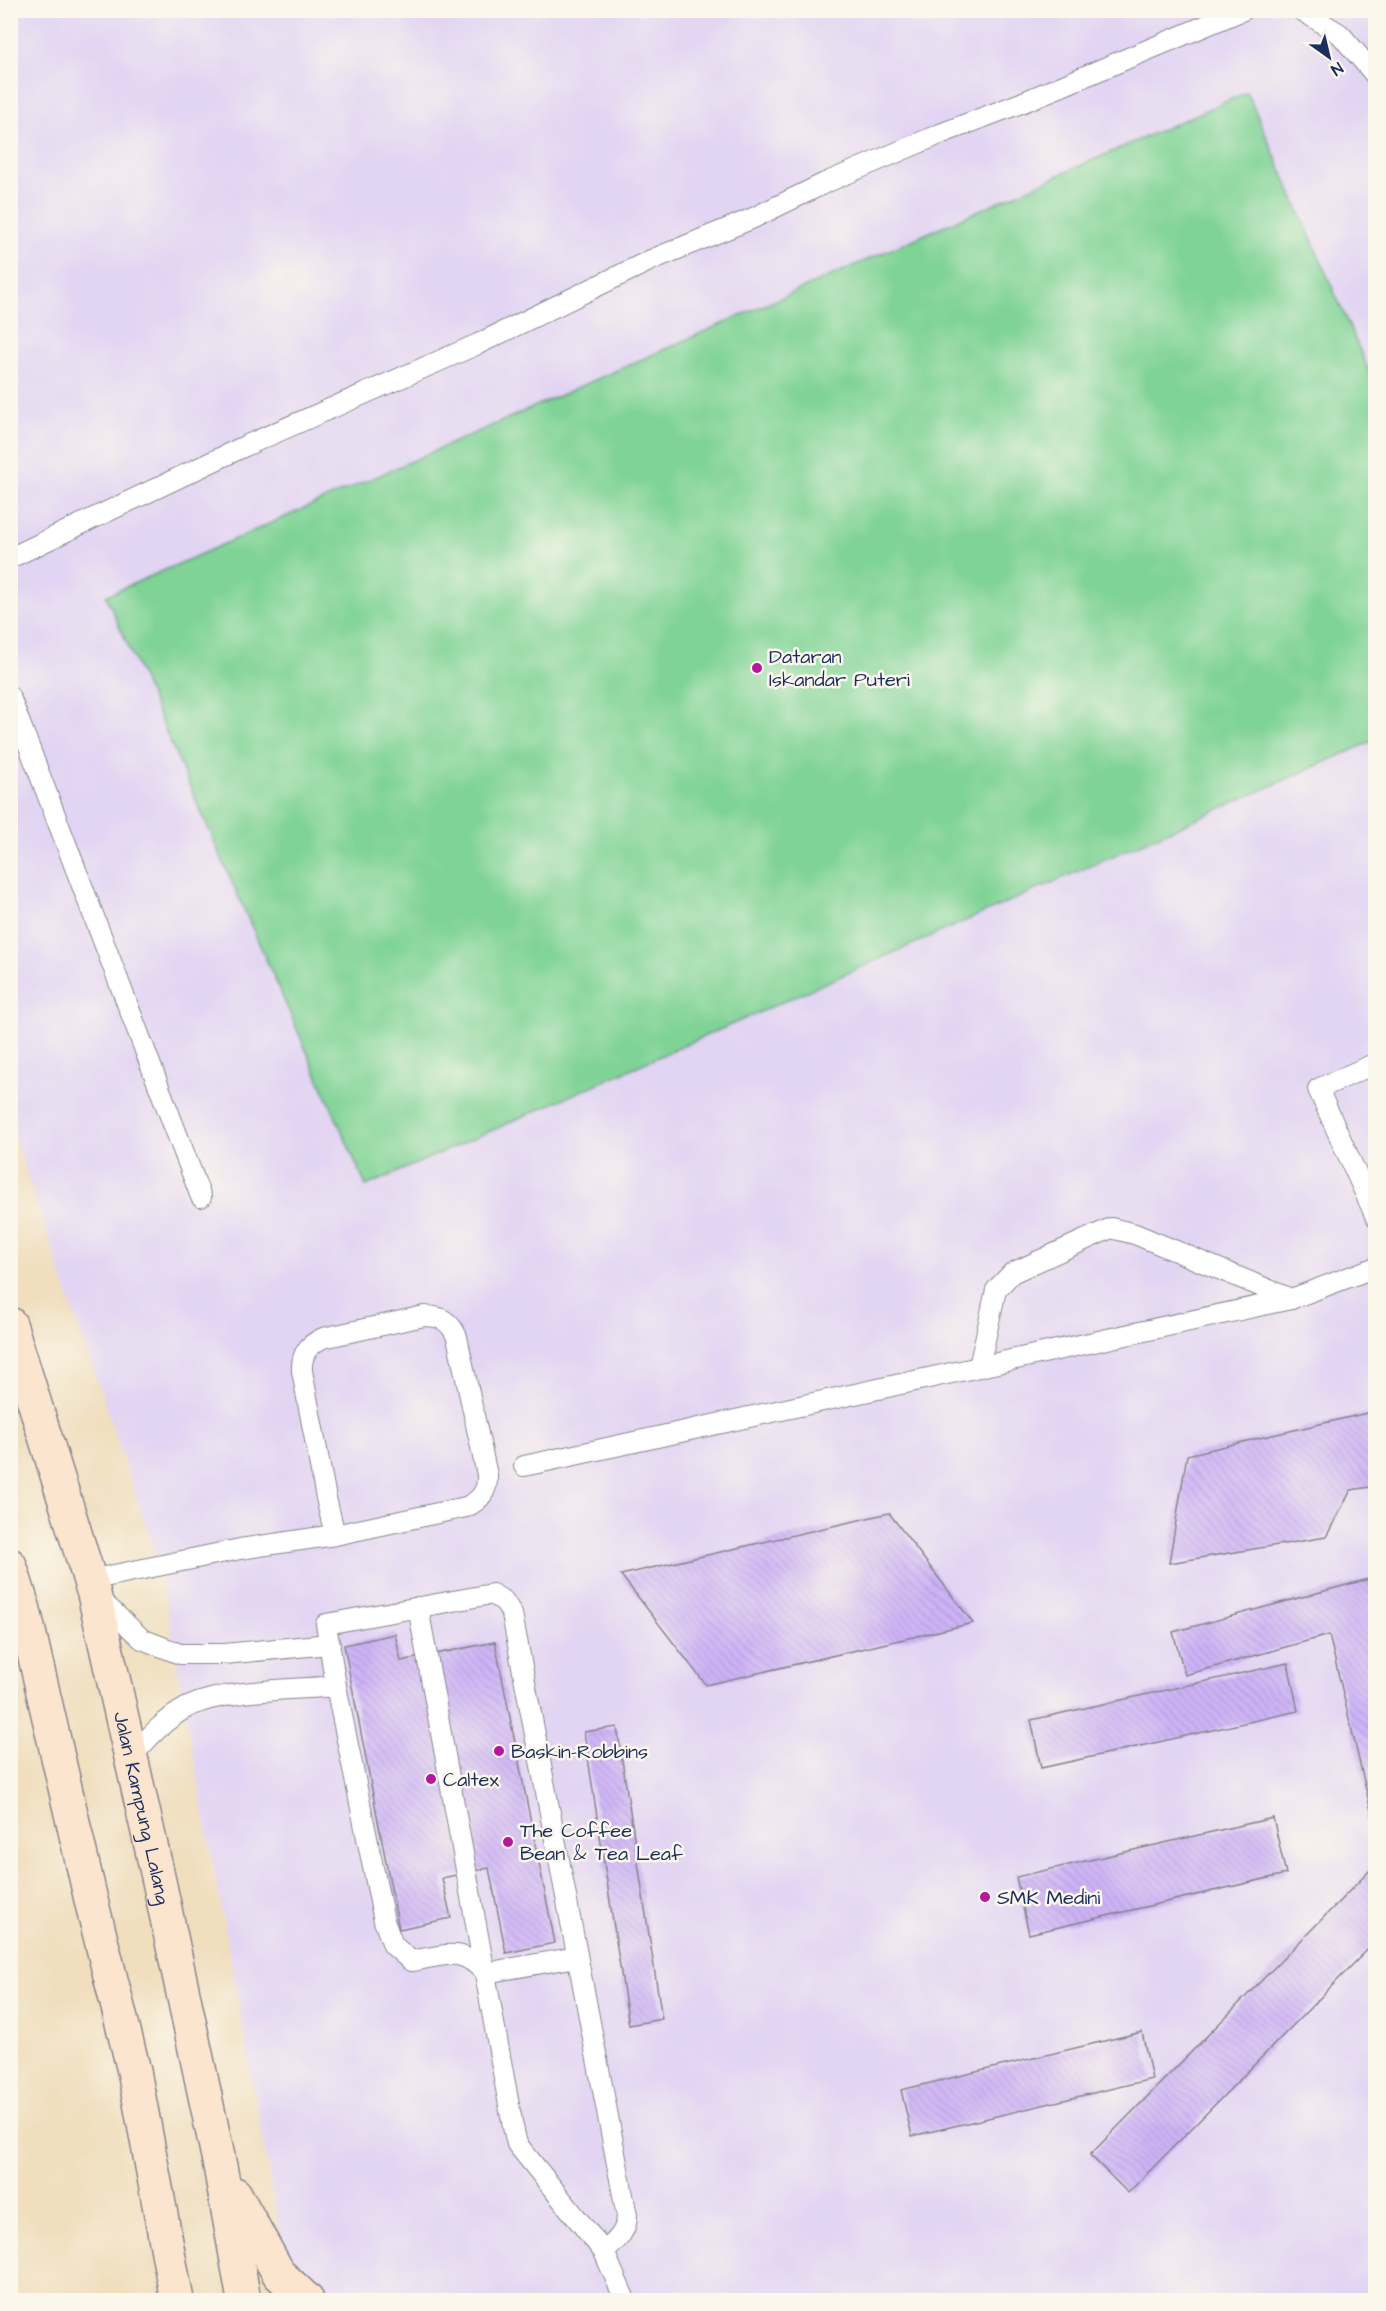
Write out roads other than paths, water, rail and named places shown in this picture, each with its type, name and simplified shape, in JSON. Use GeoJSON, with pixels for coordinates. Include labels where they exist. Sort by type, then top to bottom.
{"type":"FeatureCollection","features":[{"type":"Feature","properties":{"kind":"main road","name":"Jalan Kampung Lalang"},"geometry":{"type":"LineString","coordinates":[[10,1323],[92,1587],[220,2166],[244,2301]]}},
{"type":"Feature","properties":{"kind":"main road"},"geometry":{"type":"LineString","coordinates":[[10,1565],[24,1610],[91,1900],[134,2071],[177,2301]]}},
{"type":"Feature","properties":{"kind":"main road"},"geometry":{"type":"LineString","coordinates":[[220,2166],[279,2274],[307,2301]]}},
{"type":"Feature","properties":{"kind":"lane"},"geometry":{"type":"LineString","coordinates":[[10,558],[246,447],[478,344],[651,260],[751,219],[825,183],[940,134],[1021,103],[1243,10]]}},
{"type":"Feature","properties":{"kind":"lane"},"geometry":{"type":"LineString","coordinates":[[1301,10],[1340,34],[1376,76]]}},
{"type":"Feature","properties":{"kind":"lane"},"geometry":{"type":"LineString","coordinates":[[10,697],[201,1197]]}},
{"type":"Feature","properties":{"kind":"lane"},"geometry":{"type":"LineString","coordinates":[[1376,1063],[1318,1089],[1376,1217]]}},
{"type":"Feature","properties":{"kind":"lane"},"geometry":{"type":"LineString","coordinates":[[979,1367],[996,1290],[1012,1273],[1111,1228],[1135,1234],[1291,1299]]}},
{"type":"Feature","properties":{"kind":"lane"},"geometry":{"type":"LineString","coordinates":[[524,1466],[1291,1299],[1376,1267]]}},
{"type":"Feature","properties":{"kind":"lane"},"geometry":{"type":"LineString","coordinates":[[330,1644],[224,1654],[180,1654],[142,1639],[92,1587],[240,1549],[335,1535],[476,1503],[483,1495],[487,1485],[487,1475],[457,1337],[452,1327],[444,1319],[424,1316],[323,1338],[306,1350],[302,1361],[302,1371],[335,1535]]}},
{"type":"Feature","properties":{"kind":"lane"},"geometry":{"type":"LineString","coordinates":[[485,1973],[474,1960],[460,1954],[411,1961],[393,1945],[384,1921],[336,1686],[326,1624],[492,1594],[504,1601],[512,1614],[627,2216],[626,2227],[620,2237],[604,2252]]}},
{"type":"Feature","properties":{"kind":"lane"},"geometry":{"type":"LineString","coordinates":[[418,1607],[518,2145],[604,2252],[625,2301]]}},
{"type":"Feature","properties":{"kind":"lane"},"geometry":{"type":"LineString","coordinates":[[131,1757],[160,1726],[186,1708],[215,1697],[336,1686]]}},
{"type":"Feature","properties":{"kind":"lane"},"geometry":{"type":"LineString","coordinates":[[485,1973],[577,1957]]}},
{"type":"Feature","properties":{"kind":"place","name":"Dataran Iskandar Puteri"},"geometry":{"type":"Point","coordinates":[757,668]}},
{"type":"Feature","properties":{"kind":"place","name":"Baskin-Robbins"},"geometry":{"type":"Point","coordinates":[499,1751]}},
{"type":"Feature","properties":{"kind":"place","name":"Caltex"},"geometry":{"type":"Point","coordinates":[431,1779]}},
{"type":"Feature","properties":{"kind":"place","name":"The Coffee Bean & Tea Leaf"},"geometry":{"type":"Point","coordinates":[508,1842]}},
{"type":"Feature","properties":{"kind":"place","name":"SMK Medini"},"geometry":{"type":"Point","coordinates":[985,1897]}}]}
